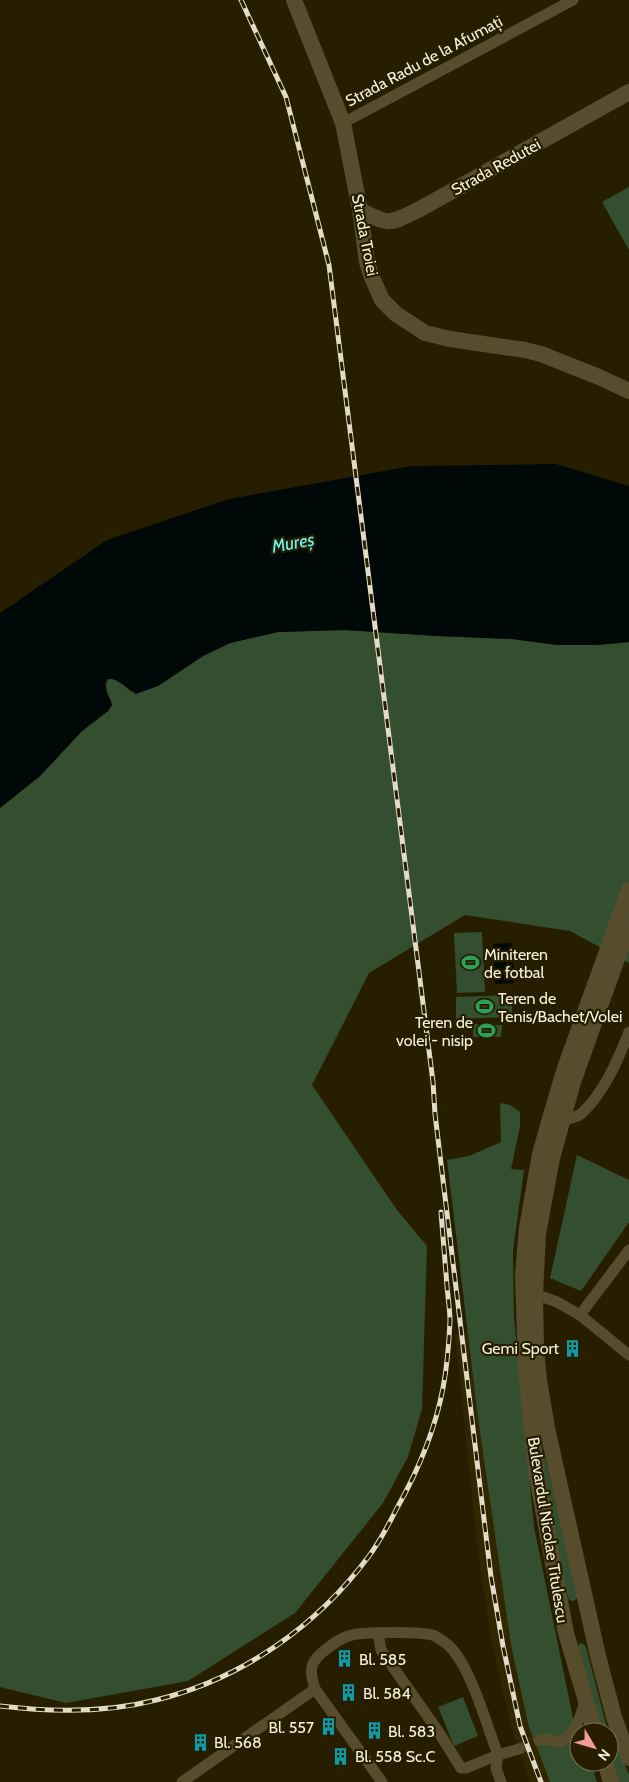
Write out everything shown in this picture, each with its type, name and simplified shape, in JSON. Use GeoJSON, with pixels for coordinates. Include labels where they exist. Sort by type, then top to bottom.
{"type":"FeatureCollection","features":[{"type":"Feature","properties":{"kind":"main road","name":"Strada Troiei"},"geometry":{"type":"LineString","coordinates":[[294,0],[343,123],[360,210],[367,262],[382,300],[396,314],[425,333],[541,354],[599,376],[629,391]]}},
{"type":"Feature","properties":{"kind":"main road","name":"Strada Redutei"},"geometry":{"type":"LineString","coordinates":[[360,210],[384,222],[396,220],[420,209],[629,92]]}},
{"type":"Feature","properties":{"kind":"main road","name":"Bulevardul Nicolae Titulescu"},"geometry":{"type":"LineString","coordinates":[[627,1749],[614,1718],[598,1656],[547,1428],[536,1349],[535,1294],[538,1234],[552,1158],[629,890]]}},
{"type":"Feature","properties":{"kind":"main road","name":"Bulevardul Nicolae Titulescu"},"geometry":{"type":"LineString","coordinates":[[592,1722],[566,1633],[536,1472],[526,1370],[523,1275],[527,1228],[540,1154],[564,1068],[608,965],[629,925]]}},
{"type":"Feature","properties":{"kind":"street","name":"Strada Radu de la Afumați"},"geometry":{"type":"LineString","coordinates":[[343,123],[573,0]]}},
{"type":"Feature","properties":{"kind":"street"},"geometry":{"type":"LineString","coordinates":[[563,1120],[580,1115],[600,1092],[629,1032]]}},
{"type":"Feature","properties":{"kind":"street"},"geometry":{"type":"LineString","coordinates":[[580,1315],[629,1250]]}},
{"type":"Feature","properties":{"kind":"street"},"geometry":{"type":"LineString","coordinates":[[535,1294],[557,1302],[580,1315],[629,1355]]}},
{"type":"Feature","properties":{"kind":"street"},"geometry":{"type":"LineString","coordinates":[[382,1782],[315,1689],[312,1678],[312,1667],[315,1660],[340,1639],[352,1634],[422,1632],[435,1636],[449,1646],[468,1675],[498,1755],[496,1768],[501,1782]]}},
{"type":"Feature","properties":{"kind":"street"},"geometry":{"type":"LineString","coordinates":[[378,1633],[381,1650],[438,1731],[461,1768],[466,1768],[519,1749]]}},
{"type":"Feature","properties":{"kind":"street"},"geometry":{"type":"LineString","coordinates":[[182,1782],[315,1689]]}},
{"type":"Feature","properties":{"kind":"street"},"geometry":{"type":"LineString","coordinates":[[539,1740],[546,1738],[560,1742],[570,1736],[585,1702]]}},
{"type":"Feature","properties":{"kind":"shaded area"},"geometry":{"type":"Polygon","coordinates":[[[467,1331],[511,1645],[528,1724],[550,1782],[530,1782],[512,1729],[493,1649],[479,1561],[455,1334],[467,1331]]]}},
{"type":"Feature","properties":{"kind":"green space"},"geometry":{"type":"Polygon","coordinates":[[[629,187],[629,250],[602,202],[629,187]]]}},
{"type":"Feature","properties":{"kind":"green space"},"geometry":{"type":"Polygon","coordinates":[[[345,630],[512,639],[558,645],[597,645],[629,642],[629,963],[570,931],[465,915],[369,973],[312,1085],[397,1210],[427,1246],[422,1409],[408,1457],[383,1503],[295,1613],[188,1681],[66,1703],[0,1687],[0,808],[40,776],[82,731],[108,711],[111,700],[106,686],[108,680],[117,680],[130,691],[158,686],[203,656],[230,643],[278,632],[345,630]]]}},
{"type":"Feature","properties":{"kind":"green space","name":"Miniteren de fotbal"},"geometry":{"type":"Polygon","coordinates":[[[482,932],[485,992],[457,993],[454,933],[482,932]]]}},
{"type":"Feature","properties":{"kind":"green space","name":"Teren de Tenis/Bachet/Volei"},"geometry":{"type":"Polygon","coordinates":[[[512,995],[512,1017],[456,1019],[456,997],[512,995]]]}},
{"type":"Feature","properties":{"kind":"green space","name":"Teren de volei - nisip"},"geometry":{"type":"Polygon","coordinates":[[[473,1024],[502,1025],[501,1037],[473,1037],[473,1024]]]}},
{"type":"Feature","properties":{"kind":"green space"},"geometry":{"type":"Polygon","coordinates":[[[500,1103],[510,1105],[520,1112],[520,1127],[511,1169],[524,1170],[513,1251],[514,1317],[534,1527],[575,1722],[569,1722],[569,1772],[594,1772],[597,1782],[550,1782],[528,1724],[511,1645],[478,1418],[447,1160],[469,1156],[501,1142],[500,1103]]]}},
{"type":"Feature","properties":{"kind":"green space"},"geometry":{"type":"Polygon","coordinates":[[[577,1155],[629,1180],[629,1222],[581,1291],[550,1278],[577,1155]]]}},
{"type":"Feature","properties":{"kind":"green space"},"geometry":{"type":"Polygon","coordinates":[[[545,1457],[578,1597],[574,1601],[569,1600],[564,1582],[541,1458],[545,1457]]]}},
{"type":"Feature","properties":{"kind":"green space"},"geometry":{"type":"Polygon","coordinates":[[[582,1643],[586,1647],[605,1722],[600,1722],[578,1648],[579,1644],[582,1643]]]}},
{"type":"Feature","properties":{"kind":"green space"},"geometry":{"type":"Polygon","coordinates":[[[463,1697],[478,1736],[454,1746],[438,1707],[463,1697]]]}},
{"type":"Feature","properties":{"kind":"green space"},"geometry":{"type":"Polygon","coordinates":[[[619,1752],[629,1774],[629,1782],[618,1782],[615,1772],[619,1772],[619,1752]]]}},
{"type":"Feature","properties":{"kind":"water","name":"Mureș"},"geometry":{"type":"Polygon","coordinates":[[[556,464],[629,486],[629,642],[597,645],[558,645],[512,639],[345,630],[278,632],[230,643],[203,656],[158,686],[136,694],[117,681],[108,679],[106,691],[112,705],[108,711],[82,731],[40,776],[0,808],[0,613],[107,540],[229,499],[412,466],[556,464]]]}},
{"type":"Feature","properties":{"kind":"water"},"geometry":{"type":"Polygon","coordinates":[[[512,943],[514,983],[495,984],[493,944],[512,943]]]}},
{"type":"Feature","properties":{"kind":"tunnel"},"geometry":{"type":"LineString","coordinates":[[519,1749],[539,1740]]}},
{"type":"Feature","properties":{"kind":"railway"},"geometry":{"type":"LineString","coordinates":[[241,0],[286,97],[329,265],[433,1082],[435,1114],[491,1577],[520,1726],[541,1782]]}},
{"type":"Feature","properties":{"kind":"railway"},"geometry":{"type":"LineString","coordinates":[[0,1706],[59,1710],[98,1709],[137,1704],[188,1691],[247,1664],[275,1646],[326,1605],[348,1581],[377,1544],[405,1494],[425,1450],[440,1404],[447,1363],[450,1321],[441,1212]]}},
{"type":"Feature","properties":{"kind":"place","name":"Miniteren de fotbal"},"geometry":{"type":"Point","coordinates":[470,963]}},
{"type":"Feature","properties":{"kind":"place","name":"Teren de Tenis/Bachet/Volei"},"geometry":{"type":"Point","coordinates":[484,1007]}},
{"type":"Feature","properties":{"kind":"place","name":"Teren de volei - nisip"},"geometry":{"type":"Point","coordinates":[487,1031]}},
{"type":"Feature","properties":{"kind":"place","name":"Gemi Sport"},"geometry":{"type":"Point","coordinates":[573,1348]}},
{"type":"Feature","properties":{"kind":"place","name":"Bl. 585"},"geometry":{"type":"Point","coordinates":[345,1659]}},
{"type":"Feature","properties":{"kind":"place","name":"Bl. 584"},"geometry":{"type":"Point","coordinates":[349,1693]}},
{"type":"Feature","properties":{"kind":"place","name":"Bl. 557"},"geometry":{"type":"Point","coordinates":[328,1727]}},
{"type":"Feature","properties":{"kind":"place","name":"Bl. 583"},"geometry":{"type":"Point","coordinates":[374,1731]}},
{"type":"Feature","properties":{"kind":"place","name":"Bl. 568"},"geometry":{"type":"Point","coordinates":[200,1742]}},
{"type":"Feature","properties":{"kind":"place","name":"Bl. 558 Sc.C"},"geometry":{"type":"Point","coordinates":[341,1756]}}]}
